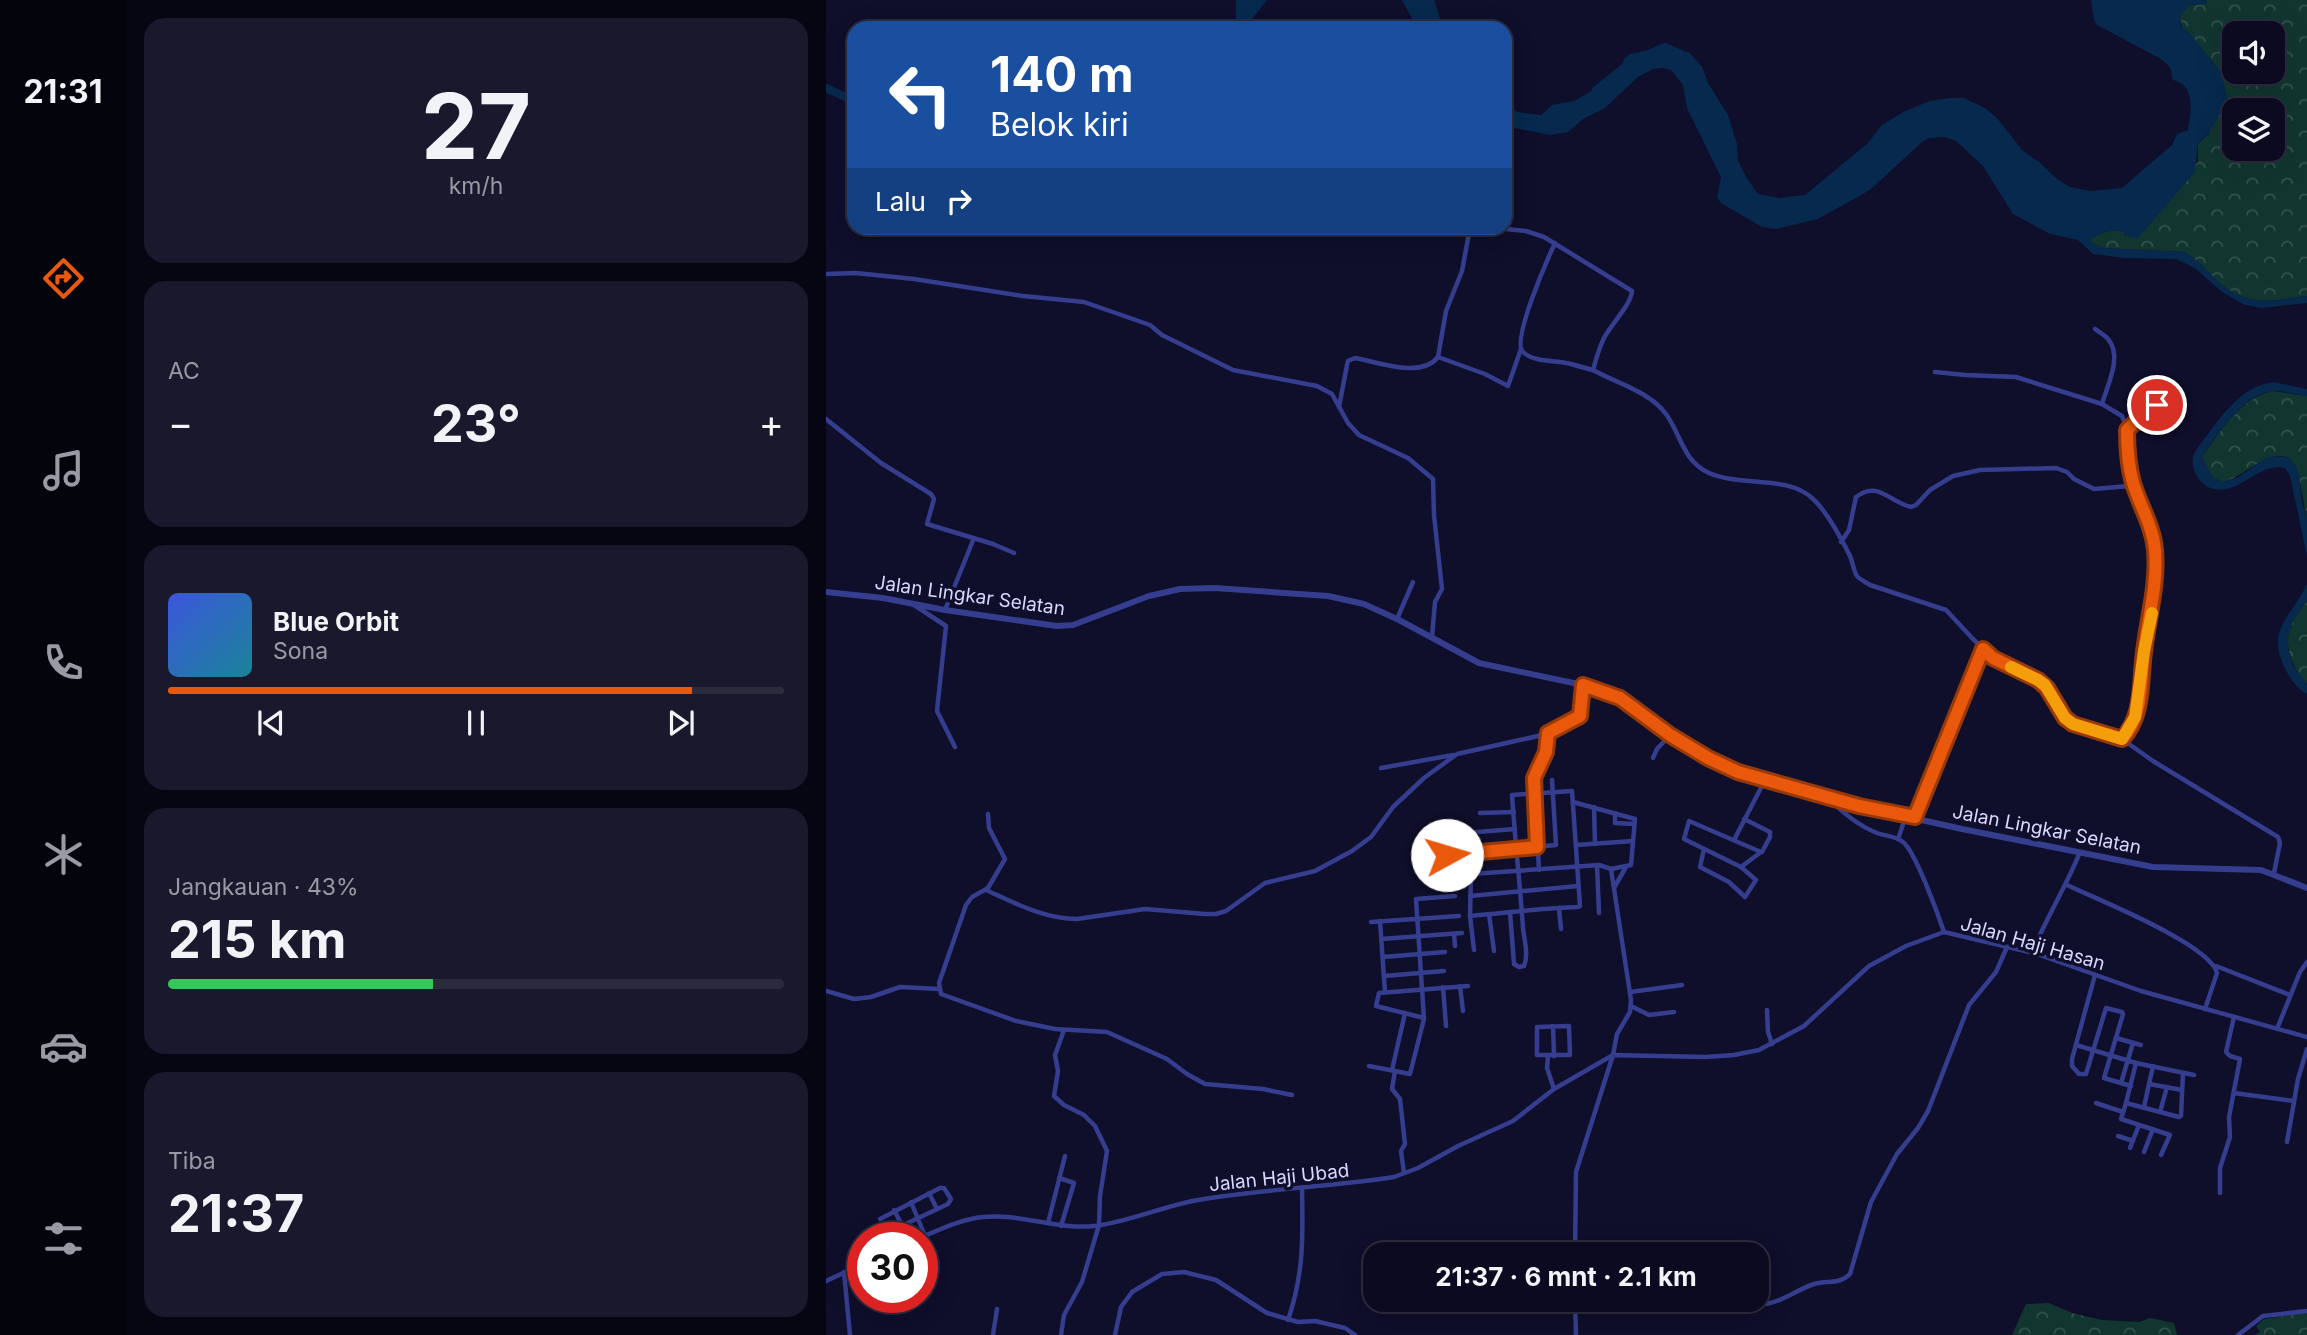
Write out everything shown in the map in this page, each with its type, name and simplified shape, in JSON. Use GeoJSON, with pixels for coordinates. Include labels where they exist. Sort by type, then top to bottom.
{"type":"FeatureCollection","features":[{"type":"Feature","properties":{"kind":"street"},"geometry":{"type":"LineString","coordinates":[[1512,230],[1526,231],[1555,243],[1613,281],[1629,288],[1632,293],[1625,309],[1604,338],[1592,370]]}},
{"type":"Feature","properties":{"kind":"street"},"geometry":{"type":"LineString","coordinates":[[1339,408],[1350,359],[1418,368],[1431,364],[1438,357],[1446,311],[1462,271],[1469,235]]}},
{"type":"Feature","properties":{"kind":"street"},"geometry":{"type":"LineString","coordinates":[[1438,357],[1485,374],[1508,386],[1521,349],[1522,331],[1530,305],[1555,243]]}},
{"type":"Feature","properties":{"kind":"street"},"geometry":{"type":"LineString","coordinates":[[826,274],[856,273],[914,279],[1023,296],[1084,302],[1150,325],[1162,335],[1233,370],[1317,386],[1332,394],[1348,423],[1359,435],[1408,458],[1433,479],[1442,590],[1435,602],[1432,637]]}},
{"type":"Feature","properties":{"kind":"street"},"geometry":{"type":"LineString","coordinates":[[2095,329],[2109,340],[2114,366],[2102,404]]}},
{"type":"Feature","properties":{"kind":"street"},"geometry":{"type":"LineString","coordinates":[[1521,349],[1532,357],[1592,370],[1643,395],[1666,414],[1685,452],[1699,467],[1710,473],[1738,482],[1781,484],[1805,492],[1824,510],[1849,553],[1859,578],[1946,610],[1993,658],[2045,685],[2065,718],[2073,724],[2122,739],[2146,757],[2278,837],[2280,843],[2274,873]]}},
{"type":"Feature","properties":{"kind":"street"},"geometry":{"type":"LineString","coordinates":[[1935,372],[2016,377],[2102,404],[2122,416],[2127,430],[2127,455],[2133,484],[2152,534],[2155,550],[2155,584],[2139,701],[2135,717],[2122,739]]}},
{"type":"Feature","properties":{"kind":"street"},"geometry":{"type":"LineString","coordinates":[[2127,430],[2157,405],[2172,388]]}},
{"type":"Feature","properties":{"kind":"street"},"geometry":{"type":"LineString","coordinates":[[826,419],[881,463],[931,494],[934,499],[927,524],[1014,553]]}},
{"type":"Feature","properties":{"kind":"street"},"geometry":{"type":"LineString","coordinates":[[1841,542],[1849,530],[1856,497],[1866,491],[1878,491],[1911,508],[1930,490],[1961,474],[2041,467],[2067,472],[2074,479],[2094,489],[2133,484]]}},
{"type":"Feature","properties":{"kind":"street"},"geometry":{"type":"LineString","coordinates":[[945,610],[974,538]]}},
{"type":"Feature","properties":{"kind":"street"},"geometry":{"type":"LineString","coordinates":[[1397,619],[1413,582]]}},
{"type":"Feature","properties":{"kind":"street","name":"Jalan Lingkar Selatan"},"geometry":{"type":"LineString","coordinates":[[826,592],[1025,622],[1073,625],[1149,596],[1180,589],[1215,588],[1317,594],[1364,604],[1479,663],[1583,685],[1620,698],[1670,735],[1708,758],[1738,772],[1765,780],[1906,817],[2154,867],[2249,869],[2274,873],[2307,887]]}},
{"type":"Feature","properties":{"kind":"street"},"geometry":{"type":"LineString","coordinates":[[912,604],[946,626],[937,711],[955,747]]}},
{"type":"Feature","properties":{"kind":"street"},"geometry":{"type":"LineString","coordinates":[[1915,817],[1983,649]]}},
{"type":"Feature","properties":{"kind":"street"},"geometry":{"type":"LineString","coordinates":[[1381,768],[1547,734],[1580,716],[1583,685]]}},
{"type":"Feature","properties":{"kind":"street"},"geometry":{"type":"LineString","coordinates":[[1539,870],[1534,778],[1546,752],[1547,734]]}},
{"type":"Feature","properties":{"kind":"street"},"geometry":{"type":"LineString","coordinates":[[1653,758],[1670,735]]}},
{"type":"Feature","properties":{"kind":"street"},"geometry":{"type":"LineString","coordinates":[[986,890],[1038,913],[1066,919],[1144,909],[1216,914],[1234,906],[1265,883],[1315,870],[1352,851],[1371,837],[1393,807],[1424,778],[1457,754]]}},
{"type":"Feature","properties":{"kind":"street"},"geometry":{"type":"LineString","coordinates":[[1447,855],[1556,845],[1552,780]]}},
{"type":"Feature","properties":{"kind":"street"},"geometry":{"type":"LineString","coordinates":[[1734,840],[1765,780]]}},
{"type":"Feature","properties":{"kind":"street"},"geometry":{"type":"LineString","coordinates":[[1470,916],[1510,912],[1522,911],[1559,908],[1580,906],[1572,791],[1513,796],[1515,829],[1519,871],[1520,891],[1522,911],[1523,929],[1527,960],[1519,967],[1514,964],[1510,912]]}},
{"type":"Feature","properties":{"kind":"street"},"geometry":{"type":"LineString","coordinates":[[1827,797],[1865,828],[1898,839],[1909,848],[1944,932]]}},
{"type":"Feature","properties":{"kind":"street"},"geometry":{"type":"LineString","coordinates":[[1573,802],[1633,818],[1631,863],[1614,887]]}},
{"type":"Feature","properties":{"kind":"street"},"geometry":{"type":"LineString","coordinates":[[1594,807],[1595,844]]}},
{"type":"Feature","properties":{"kind":"street"},"geometry":{"type":"LineString","coordinates":[[1480,813],[1514,811]]}},
{"type":"Feature","properties":{"kind":"street"},"geometry":{"type":"LineString","coordinates":[[1615,813],[1615,822],[1634,824]]}},
{"type":"Feature","properties":{"kind":"street"},"geometry":{"type":"LineString","coordinates":[[988,814],[989,828],[1005,859],[986,890],[972,897],[965,905],[939,983],[942,994],[1016,1021],[1064,1030],[1107,1032],[1167,1059],[1205,1084],[1263,1089],[1292,1095]]}},
{"type":"Feature","properties":{"kind":"street"},"geometry":{"type":"LineString","coordinates":[[1898,839],[1906,817]]}},
{"type":"Feature","properties":{"kind":"street"},"geometry":{"type":"LineString","coordinates":[[1741,867],[1761,852],[1770,837],[1770,832],[1744,819]]}},
{"type":"Feature","properties":{"kind":"street"},"geometry":{"type":"LineString","coordinates":[[1704,849],[1700,867],[1729,882],[1744,898],[1756,880],[1741,867],[1684,839],[1688,821],[1761,852]]}},
{"type":"Feature","properties":{"kind":"street"},"geometry":{"type":"LineString","coordinates":[[1465,833],[1515,829]]}},
{"type":"Feature","properties":{"kind":"street"},"geometry":{"type":"LineString","coordinates":[[1576,845],[1633,842]]}},
{"type":"Feature","properties":{"kind":"street"},"geometry":{"type":"LineString","coordinates":[[2032,953],[2081,852]]}},
{"type":"Feature","properties":{"kind":"street"},"geometry":{"type":"LineString","coordinates":[[1454,874],[1597,865],[1611,869],[1626,867]]}},
{"type":"Feature","properties":{"kind":"street"},"geometry":{"type":"LineString","coordinates":[[1597,865],[1600,913]]}},
{"type":"Feature","properties":{"kind":"street"},"geometry":{"type":"LineString","coordinates":[[1575,1242],[1576,1172],[1618,1034],[1626,1022],[1631,1006],[1611,869]]}},
{"type":"Feature","properties":{"kind":"street"},"geometry":{"type":"LineString","coordinates":[[1471,874],[1470,916],[1474,950]]}},
{"type":"Feature","properties":{"kind":"street"},"geometry":{"type":"LineString","coordinates":[[2067,885],[2166,932],[2200,951],[2215,966],[2290,995]]}},
{"type":"Feature","properties":{"kind":"street"},"geometry":{"type":"LineString","coordinates":[[1470,896],[1578,886]]}},
{"type":"Feature","properties":{"kind":"street"},"geometry":{"type":"LineString","coordinates":[[1369,1066],[1410,1074],[1424,1018],[1416,899],[1455,896]]}},
{"type":"Feature","properties":{"kind":"street"},"geometry":{"type":"LineString","coordinates":[[1559,908],[1561,929]]}},
{"type":"Feature","properties":{"kind":"street"},"geometry":{"type":"LineString","coordinates":[[1489,914],[1493,951]]}},
{"type":"Feature","properties":{"kind":"street"},"geometry":{"type":"LineString","coordinates":[[1371,922],[1459,916]]}},
{"type":"Feature","properties":{"kind":"street"},"geometry":{"type":"LineString","coordinates":[[1380,922],[1385,992]]}},
{"type":"Feature","properties":{"kind":"street"},"geometry":{"type":"LineString","coordinates":[[1511,930],[1523,929]]}},
{"type":"Feature","properties":{"kind":"street","name":"Jalan Haji Hasan"},"geometry":{"type":"LineString","coordinates":[[1613,1055],[1724,1056],[1759,1050],[1804,1026],[1869,966],[1906,946],[1944,932],[2032,953],[2205,1009],[2307,1037]]}},
{"type":"Feature","properties":{"kind":"street"},"geometry":{"type":"LineString","coordinates":[[1381,939],[1462,933]]}},
{"type":"Feature","properties":{"kind":"street"},"geometry":{"type":"LineString","coordinates":[[1454,934],[1455,946]]}},
{"type":"Feature","properties":{"kind":"street"},"geometry":{"type":"LineString","coordinates":[[1769,1302],[1816,1283],[1837,1282],[1850,1274],[1871,1202],[1898,1154],[1928,1111],[1969,1004],[1996,972],[2007,947]]}},
{"type":"Feature","properties":{"kind":"street"},"geometry":{"type":"LineString","coordinates":[[1382,957],[1445,952]]}},
{"type":"Feature","properties":{"kind":"street"},"geometry":{"type":"LineString","coordinates":[[2277,1029],[2307,961]]}},
{"type":"Feature","properties":{"kind":"street"},"geometry":{"type":"LineString","coordinates":[[2205,1009],[2217,973],[2215,966]]}},
{"type":"Feature","properties":{"kind":"street"},"geometry":{"type":"LineString","coordinates":[[1384,976],[1444,971]]}},
{"type":"Feature","properties":{"kind":"street"},"geometry":{"type":"LineString","coordinates":[[2095,975],[2072,1066],[2079,1074],[2084,1076],[2088,1073],[2106,1008],[2123,1014],[2104,1078],[2131,1086]]}},
{"type":"Feature","properties":{"kind":"street"},"geometry":{"type":"LineString","coordinates":[[1424,1018],[1376,1006],[1379,993],[1468,985]]}},
{"type":"Feature","properties":{"kind":"street"},"geometry":{"type":"LineString","coordinates":[[1630,992],[1682,985]]}},
{"type":"Feature","properties":{"kind":"street"},"geometry":{"type":"LineString","coordinates":[[1460,986],[1463,1011]]}},
{"type":"Feature","properties":{"kind":"street"},"geometry":{"type":"LineString","coordinates":[[826,991],[854,999],[870,997],[900,987],[940,989]]}},
{"type":"Feature","properties":{"kind":"street"},"geometry":{"type":"LineString","coordinates":[[1443,987],[1446,1026]]}},
{"type":"Feature","properties":{"kind":"street"},"geometry":{"type":"LineString","coordinates":[[1631,1006],[1649,1015],[1674,1012]]}},
{"type":"Feature","properties":{"kind":"street"},"geometry":{"type":"LineString","coordinates":[[1766,1010],[1772,1044]]}},
{"type":"Feature","properties":{"kind":"street"},"geometry":{"type":"LineString","coordinates":[[1404,1173],[1401,1151],[1405,1144],[1400,1099],[1392,1089],[1405,1013]]}},
{"type":"Feature","properties":{"kind":"street"},"geometry":{"type":"LineString","coordinates":[[2220,1193],[2220,1168],[2230,1137],[2229,1117],[2240,1059],[2226,1052],[2234,1017]]}},
{"type":"Feature","properties":{"kind":"street"},"geometry":{"type":"LineString","coordinates":[[1569,1026],[1571,1054],[1537,1055],[1537,1028],[1553,1027],[1569,1026]]}},
{"type":"Feature","properties":{"kind":"street"},"geometry":{"type":"LineString","coordinates":[[1553,1027],[1551,1056],[1547,1068],[1554,1089]]}},
{"type":"Feature","properties":{"kind":"street"},"geometry":{"type":"LineString","coordinates":[[1061,1335],[1064,1315],[1082,1282],[1098,1225],[1106,1147],[1095,1126],[1084,1115],[1064,1105],[1054,1096],[1058,1071],[1055,1055],[1064,1030]]}},
{"type":"Feature","properties":{"kind":"street"},"geometry":{"type":"LineString","coordinates":[[2116,1038],[2141,1045]]}},
{"type":"Feature","properties":{"kind":"street"},"geometry":{"type":"LineString","coordinates":[[2121,1083],[2133,1043]]}},
{"type":"Feature","properties":{"kind":"street"},"geometry":{"type":"LineString","coordinates":[[2076,1045],[2136,1063],[2194,1075]]}},
{"type":"Feature","properties":{"kind":"street"},"geometry":{"type":"LineString","coordinates":[[2287,1142],[2307,1049]]}},
{"type":"Feature","properties":{"kind":"street","name":"Jalan Haji Ubad"},"geometry":{"type":"LineString","coordinates":[[938,1231],[984,1216],[1061,1226],[1098,1225],[1180,1203],[1364,1181],[1404,1173],[1513,1121],[1554,1089],[1613,1055]]}},
{"type":"Feature","properties":{"kind":"street"},"geometry":{"type":"LineString","coordinates":[[2136,1063],[2121,1119],[2170,1135],[2161,1156]]}},
{"type":"Feature","properties":{"kind":"street"},"geometry":{"type":"LineString","coordinates":[[2144,1107],[2153,1066]]}},
{"type":"Feature","properties":{"kind":"street"},"geometry":{"type":"LineString","coordinates":[[2126,1103],[2177,1118],[2181,1116],[2183,1073]]}},
{"type":"Feature","properties":{"kind":"street"},"geometry":{"type":"LineString","coordinates":[[2149,1084],[2182,1090]]}},
{"type":"Feature","properties":{"kind":"street"},"geometry":{"type":"LineString","coordinates":[[2161,1112],[2166,1087]]}},
{"type":"Feature","properties":{"kind":"street"},"geometry":{"type":"LineString","coordinates":[[2234,1093],[2294,1101]]}},
{"type":"Feature","properties":{"kind":"street"},"geometry":{"type":"LineString","coordinates":[[2096,1103],[2123,1112]]}},
{"type":"Feature","properties":{"kind":"street"},"geometry":{"type":"LineString","coordinates":[[2130,1147],[2139,1125]]}},
{"type":"Feature","properties":{"kind":"street"},"geometry":{"type":"LineString","coordinates":[[2144,1152],[2153,1129]]}},
{"type":"Feature","properties":{"kind":"street"},"geometry":{"type":"LineString","coordinates":[[2118,1136],[2133,1141]]}},
{"type":"Feature","properties":{"kind":"street"},"geometry":{"type":"LineString","coordinates":[[1048,1223],[1065,1156]]}},
{"type":"Feature","properties":{"kind":"street"},"geometry":{"type":"LineString","coordinates":[[1059,1178],[1074,1184],[1061,1226]]}},
{"type":"Feature","properties":{"kind":"street"},"geometry":{"type":"LineString","coordinates":[[880,1219],[942,1188],[951,1199],[948,1204],[908,1222]]}},
{"type":"Feature","properties":{"kind":"street"},"geometry":{"type":"LineString","coordinates":[[1289,1320],[1298,1291],[1303,1234],[1303,1188]]}},
{"type":"Feature","properties":{"kind":"street"},"geometry":{"type":"LineString","coordinates":[[929,1193],[937,1209]]}},
{"type":"Feature","properties":{"kind":"street"},"geometry":{"type":"LineString","coordinates":[[911,1202],[920,1222]]}},
{"type":"Feature","properties":{"kind":"street"},"geometry":{"type":"LineString","coordinates":[[894,1210],[900,1222]]}},
{"type":"Feature","properties":{"kind":"street"},"geometry":{"type":"LineString","coordinates":[[826,1281],[847,1271]]}},
{"type":"Feature","properties":{"kind":"street"},"geometry":{"type":"LineString","coordinates":[[844,1272],[850,1335]]}},
{"type":"Feature","properties":{"kind":"street"},"geometry":{"type":"LineString","coordinates":[[1115,1335],[1121,1307],[1132,1292],[1162,1274],[1184,1272],[1216,1280],[1264,1312],[1289,1320],[1321,1322],[1348,1329],[1355,1335]]}},
{"type":"Feature","properties":{"kind":"street"},"geometry":{"type":"LineString","coordinates":[[993,1335],[997,1309]]}},
{"type":"Feature","properties":{"kind":"street"},"geometry":{"type":"LineString","coordinates":[[2238,1335],[2263,1316],[2307,1311]]}},
{"type":"Feature","properties":{"kind":"street"},"geometry":{"type":"LineString","coordinates":[[1575,1312],[1576,1335]]}},
{"type":"Feature","properties":{"kind":"green space"},"geometry":{"type":"Polygon","coordinates":[[[2207,0],[2307,0],[2307,296],[2265,301],[2246,298],[2226,288],[2184,252],[2103,248],[2092,243],[2091,238],[2108,231],[2125,232],[2124,236],[2198,162],[2198,144],[2209,134],[2179,15],[2190,5],[2205,4],[2207,0]]]}},
{"type":"Feature","properties":{"kind":"green space"},"geometry":{"type":"Polygon","coordinates":[[[2273,391],[2307,396],[2307,519],[2297,469],[2288,458],[2270,458],[2223,482],[2212,477],[2202,457],[2241,408],[2251,400],[2273,391]]]}},
{"type":"Feature","properties":{"kind":"green space"},"geometry":{"type":"Polygon","coordinates":[[[2307,600],[2307,684],[2293,663],[2288,640],[2293,620],[2307,600]]]}},
{"type":"Feature","properties":{"kind":"green space"},"geometry":{"type":"Polygon","coordinates":[[[2049,1303],[2072,1313],[2102,1320],[2139,1322],[2150,1318],[2174,1323],[2177,1335],[2012,1335],[2026,1304],[2049,1303]]]}},
{"type":"Feature","properties":{"kind":"green space"},"geometry":{"type":"Polygon","coordinates":[[[2307,1313],[2307,1335],[2255,1335],[2260,1332],[2256,1326],[2264,1319],[2307,1313]]]}},
{"type":"Feature","properties":{"kind":"water"},"geometry":{"type":"Polygon","coordinates":[[[1236,0],[1267,0],[1251,21],[1236,20],[1236,0]]]}},
{"type":"Feature","properties":{"kind":"water"},"geometry":{"type":"Polygon","coordinates":[[[1402,0],[1434,0],[1441,21],[1413,21],[1402,0]]]}},
{"type":"Feature","properties":{"kind":"water"},"geometry":{"type":"Polygon","coordinates":[[[2091,0],[2207,0],[2205,4],[2190,5],[2180,15],[2181,28],[2188,31],[2221,72],[2227,98],[2222,98],[2222,111],[2208,134],[2198,144],[2195,172],[2138,238],[2124,236],[2125,232],[2112,231],[2092,238],[2092,243],[2103,248],[2184,252],[2236,294],[2265,301],[2307,296],[2307,303],[2262,308],[2245,305],[2222,292],[2195,268],[2176,259],[2124,258],[2093,254],[2078,240],[2050,234],[2013,214],[1983,166],[1956,141],[1944,137],[1929,138],[1922,142],[1870,190],[1818,219],[1776,229],[1762,227],[1717,198],[1721,177],[1687,108],[1683,85],[1671,70],[1663,68],[1653,69],[1638,77],[1605,108],[1583,119],[1568,132],[1550,135],[1512,127],[1512,109],[1541,115],[1552,105],[1574,101],[1612,79],[1630,54],[1652,49],[1689,52],[1702,67],[1708,83],[1728,115],[1737,144],[1738,161],[1758,194],[1780,198],[1805,195],[1867,144],[1882,125],[1905,111],[1930,101],[1949,98],[1964,98],[1985,108],[1997,118],[2023,151],[2070,187],[2091,191],[2122,188],[2172,145],[2177,134],[2188,130],[2190,99],[2186,88],[2172,79],[2171,70],[2161,59],[2097,25],[2091,0]]]}},
{"type":"Feature","properties":{"kind":"water"},"geometry":{"type":"Polygon","coordinates":[[[2274,382],[2307,389],[2307,396],[2274,391],[2263,393],[2233,416],[2202,457],[2212,477],[2223,482],[2237,478],[2266,458],[2287,457],[2293,461],[2299,475],[2307,519],[2307,556],[2290,476],[2285,468],[2266,470],[2230,488],[2220,490],[2202,483],[2193,466],[2195,451],[2228,409],[2253,388],[2274,382]]]}},
{"type":"Feature","properties":{"kind":"water"},"geometry":{"type":"Polygon","coordinates":[[[2307,583],[2307,600],[2292,622],[2288,649],[2293,666],[2307,684],[2307,694],[2295,685],[2287,673],[2278,640],[2284,621],[2307,583]]]}},
{"type":"Feature","properties":{"kind":"waterway"},"geometry":{"type":"LineString","coordinates":[[1651,53],[1665,47],[1681,54]]}},
{"type":"Feature","properties":{"kind":"waterway"},"geometry":{"type":"LineString","coordinates":[[1596,90],[1627,65]]}},
{"type":"Feature","properties":{"kind":"waterway"},"geometry":{"type":"LineString","coordinates":[[826,88],[847,98]]}},
{"type":"Feature","properties":{"kind":"slow traffic"},"geometry":{"type":"LineString","coordinates":[[2011,667],[2045,685],[2065,718],[2073,724],[2122,739],[2135,717],[2139,701],[2144,651],[2152,613]]}},
{"type":"Feature","properties":{"kind":"route"},"geometry":{"type":"LineString","coordinates":[[1447,855],[1537,847],[1534,778],[1546,752],[1548,733],[1578,718],[1582,713],[1583,685],[1620,698],[1670,735],[1738,772],[1906,817],[1915,817],[1983,649],[1993,658],[2045,685],[2065,718],[2073,724],[2122,739],[2135,717],[2139,701],[2155,584],[2155,550],[2148,521],[2133,484],[2127,455],[2127,430],[2157,405]]}}]}
